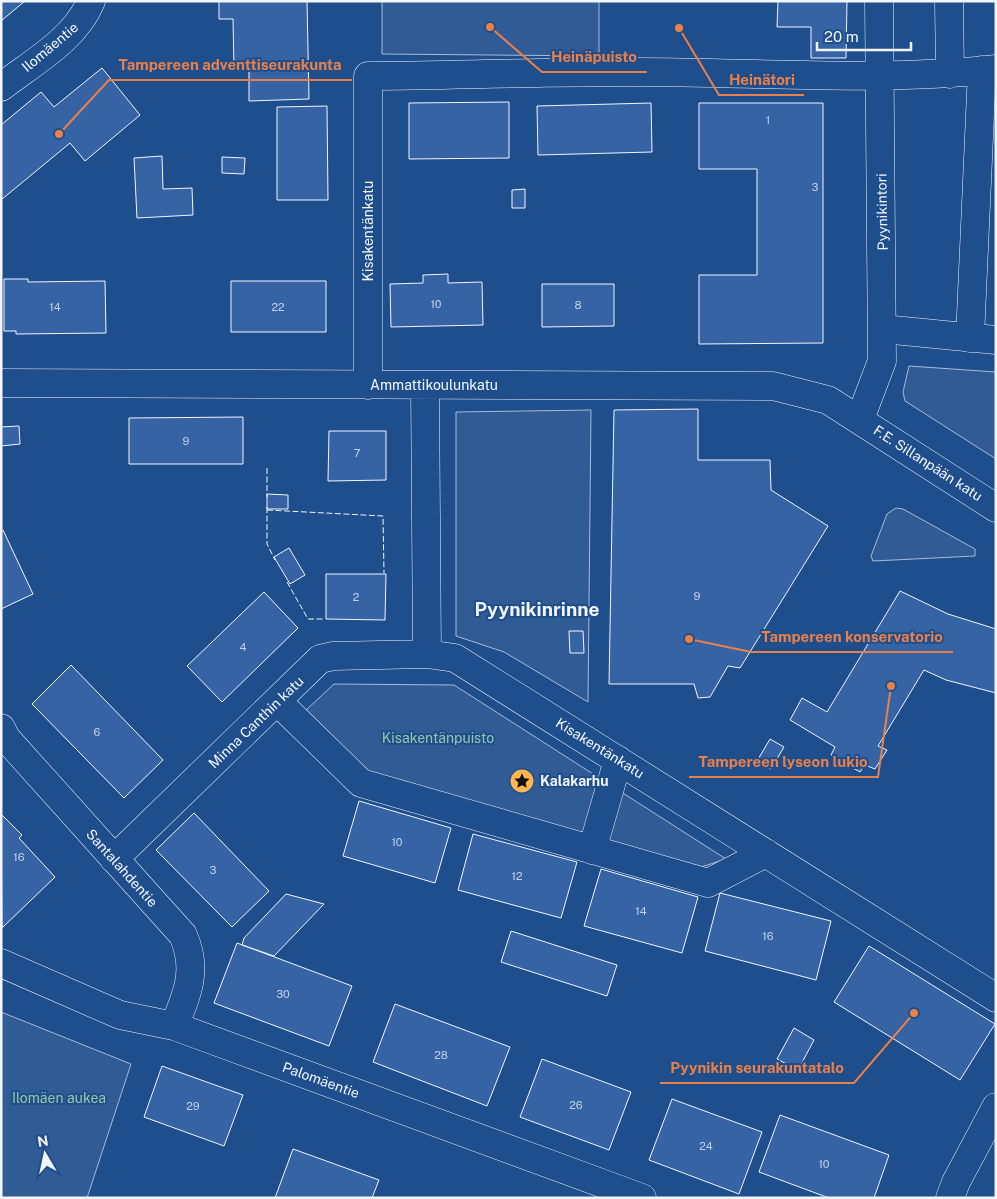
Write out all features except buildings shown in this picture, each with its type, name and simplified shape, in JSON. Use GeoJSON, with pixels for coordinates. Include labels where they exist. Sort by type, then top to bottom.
{"type":"FeatureCollection","features":[{"type":"Feature","properties":{"kind":"street","name":"Ilomäentie"},"geometry":{"type":"LineString","coordinates":[[1,87],[73,31],[86,14],[91,1]]}},
{"type":"Feature","properties":{"kind":"street","name":"Pyynikintori"},"geometry":{"type":"LineString","coordinates":[[860,419],[882,361],[879,1]]}},
{"type":"Feature","properties":{"kind":"street"},"geometry":{"type":"LineString","coordinates":[[949,1],[950,74]]}},
{"type":"Feature","properties":{"kind":"street","name":"Kisakentänkatu"},"geometry":{"type":"LineString","coordinates":[[368,385],[368,76],[637,64],[745,64],[880,76]]}},
{"type":"Feature","properties":{"kind":"street"},"geometry":{"type":"LineString","coordinates":[[880,76],[950,74],[989,70],[983,339],[883,329]]}},
{"type":"Feature","properties":{"kind":"street","name":"Ammattikoulunkatu"},"geometry":{"type":"LineString","coordinates":[[1,383],[773,386],[828,400],[860,419]]}},
{"type":"Feature","properties":{"kind":"street"},"geometry":{"type":"LineString","coordinates":[[425,385],[427,654]]}},
{"type":"Feature","properties":{"kind":"street","name":"F.E. Sillanpään katu"},"geometry":{"type":"LineString","coordinates":[[860,419],[996,508]]}},
{"type":"Feature","properties":{"kind":"street","name":"Kisakentänkatu"},"geometry":{"type":"LineString","coordinates":[[427,654],[455,658],[996,998]]}},
{"type":"Feature","properties":{"kind":"street","name":"Minna Canthin katu"},"geometry":{"type":"LineString","coordinates":[[114,859],[320,659],[333,656],[427,654]]}},
{"type":"Feature","properties":{"kind":"street"},"geometry":{"type":"LineString","coordinates":[[277,701],[361,783],[708,884],[766,852]]}},
{"type":"Feature","properties":{"kind":"street","name":"Santalahdentie"},"geometry":{"type":"LineString","coordinates":[[1,728],[6,738],[183,935],[190,952],[192,972],[174,1026]]}},
{"type":"Feature","properties":{"kind":"street"},"geometry":{"type":"LineString","coordinates":[[592,850],[618,760]]}},
{"type":"Feature","properties":{"kind":"street","name":"Palomäentie"},"geometry":{"type":"LineString","coordinates":[[1,963],[120,1015],[174,1026],[642,1198]]}},
{"type":"Feature","properties":{"kind":"street"},"geometry":{"type":"LineString","coordinates":[[950,1198],[956,1182],[996,1107]]}},
{"type":"Feature","properties":{"kind":"green space"},"geometry":{"type":"Polygon","coordinates":[[[382,1],[599,1],[599,56],[382,54],[382,1]]]}},
{"type":"Feature","properties":{"kind":"green space"},"geometry":{"type":"Polygon","coordinates":[[[909,366],[996,372],[996,459],[905,401],[903,392],[909,366]]]}},
{"type":"Feature","properties":{"kind":"green space"},"geometry":{"type":"Polygon","coordinates":[[[591,410],[588,702],[504,652],[456,636],[456,412],[591,410]]]}},
{"type":"Feature","properties":{"kind":"green space"},"geometry":{"type":"Polygon","coordinates":[[[896,508],[903,509],[975,549],[975,556],[873,561],[871,556],[887,514],[896,508]]]}},
{"type":"Feature","properties":{"kind":"green space","name":"Kisakentänpuisto"},"geometry":{"type":"Polygon","coordinates":[[[334,684],[454,685],[726,859],[698,868],[361,771],[305,711],[334,684]]]}},
{"type":"Feature","properties":{"kind":"green space","name":"Ilomäen aukea"},"geometry":{"type":"Polygon","coordinates":[[[1,1012],[131,1064],[87,1198],[1,1198],[1,1012]]]}},
{"type":"Feature","properties":{"kind":"fence"},"geometry":{"type":"LineString","coordinates":[[267,468],[267,497]]}},
{"type":"Feature","properties":{"kind":"fence"},"geometry":{"type":"LineString","coordinates":[[267,507],[267,544],[275,560]]}},
{"type":"Feature","properties":{"kind":"fence"},"geometry":{"type":"LineString","coordinates":[[267,510],[383,516],[384,573]]}},
{"type":"Feature","properties":{"kind":"fence"},"geometry":{"type":"LineString","coordinates":[[287,582],[308,619],[323,619]]}},
{"type":"Feature","properties":{"kind":"place","name":"Heinäpuisto"},"geometry":{"type":"Point","coordinates":[490,27]}},
{"type":"Feature","properties":{"kind":"place","name":"Heinätori"},"geometry":{"type":"Point","coordinates":[679,28]}},
{"type":"Feature","properties":{"kind":"place","name":"Tampereen adventtiseurakunta"},"geometry":{"type":"Point","coordinates":[59,134]}},
{"type":"Feature","properties":{"kind":"place","name":"Tampereen konservatorio"},"geometry":{"type":"Point","coordinates":[689,639]}},
{"type":"Feature","properties":{"kind":"place","name":"Tampereen lyseon lukio"},"geometry":{"type":"Point","coordinates":[891,686]}},
{"type":"Feature","properties":{"kind":"place","name":"Kalakarhu"},"geometry":{"type":"Point","coordinates":[522,781]}},
{"type":"Feature","properties":{"kind":"place","name":"Pyynikin seurakuntatalo"},"geometry":{"type":"Point","coordinates":[914,1013]}},
{"type":"Feature","properties":{"kind":"district","name":"Pyynikinrinne"},"geometry":{"type":"Point","coordinates":[537,609]}}]}
